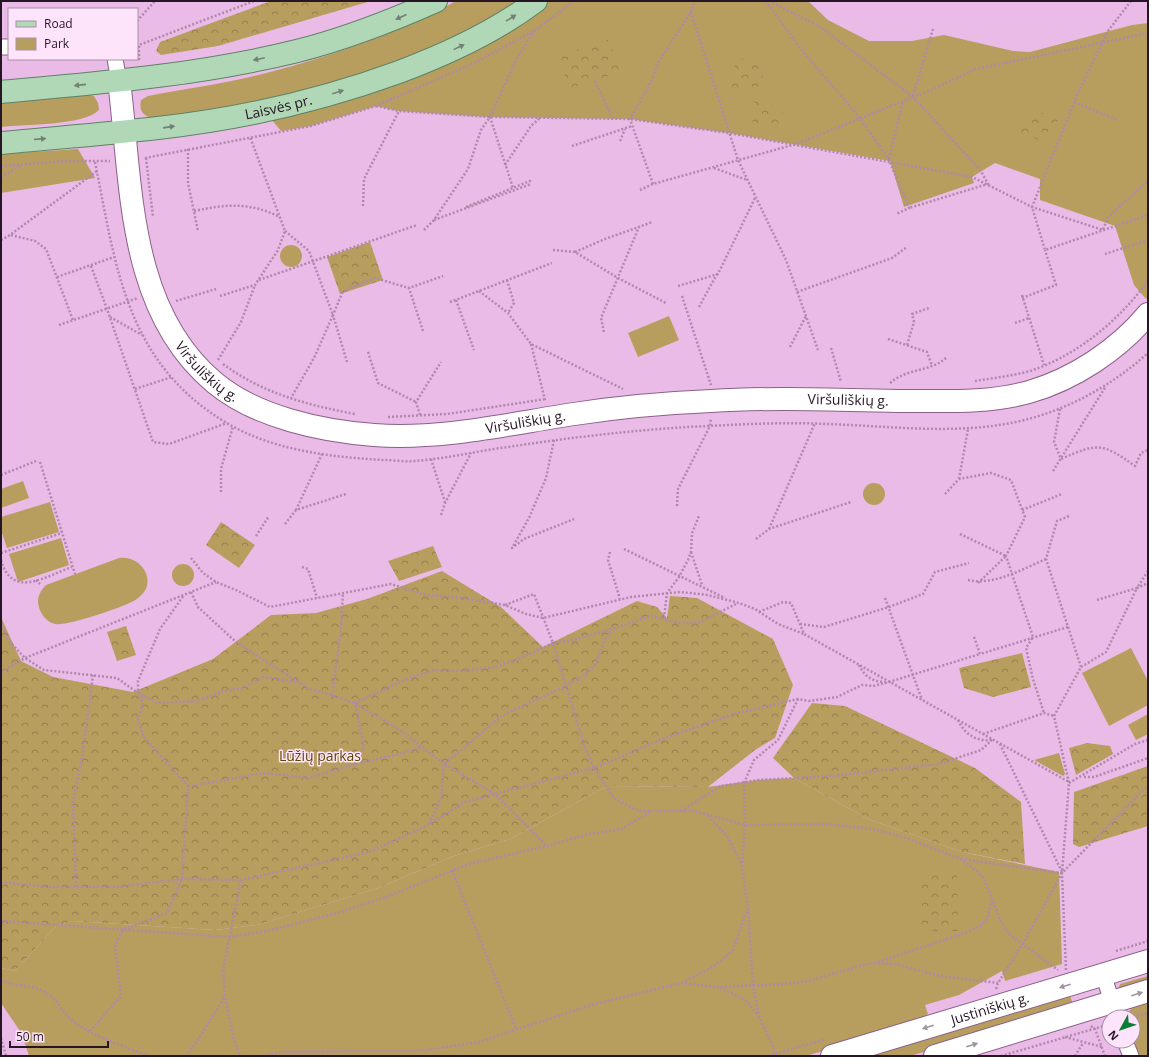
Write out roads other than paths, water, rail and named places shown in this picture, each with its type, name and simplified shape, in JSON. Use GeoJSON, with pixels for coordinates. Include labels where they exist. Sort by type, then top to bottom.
{"type":"FeatureCollection","features":[{"type":"Feature","properties":{"kind":"main road"},"geometry":{"type":"LineString","coordinates":[[1,92],[149,78],[241,63],[297,51],[343,38],[390,21],[436,1]]}},
{"type":"Feature","properties":{"kind":"main road","name":"Laisvės pr."},"geometry":{"type":"LineString","coordinates":[[1,143],[157,128],[224,118],[313,100],[365,84],[442,55],[486,34],[536,1]]}},
{"type":"Feature","properties":{"kind":"main road","name":"Viršuliškių g."},"geometry":{"type":"LineString","coordinates":[[118,81],[125,131],[132,206],[144,267],[156,303],[168,327],[183,348],[216,384],[250,405],[276,416],[310,426],[374,435],[414,435],[459,432],[579,413],[712,401],[982,400],[1029,392],[1073,374],[1124,339],[1148,314]]}},
{"type":"Feature","properties":{"kind":"main road","name":"Justiniškių g."},"geometry":{"type":"LineString","coordinates":[[832,1056],[1064,977],[1103,974],[1148,961]]}},
{"type":"Feature","properties":{"kind":"main road"},"geometry":{"type":"LineString","coordinates":[[1116,1009],[1148,991]]}},
{"type":"Feature","properties":{"kind":"main road"},"geometry":{"type":"LineString","coordinates":[[935,1056],[1079,1013],[1101,1011]]}},
{"type":"Feature","properties":{"kind":"street"},"geometry":{"type":"LineString","coordinates":[[115,60],[118,81]]}},
{"type":"Feature","properties":{"kind":"street"},"geometry":{"type":"LineString","coordinates":[[1103,974],[1114,1009]]}},
{"type":"Feature","properties":{"kind":"park label","name":"Lūžių parkas"},"geometry":{"type":"Point","coordinates":[320,756]}}]}
